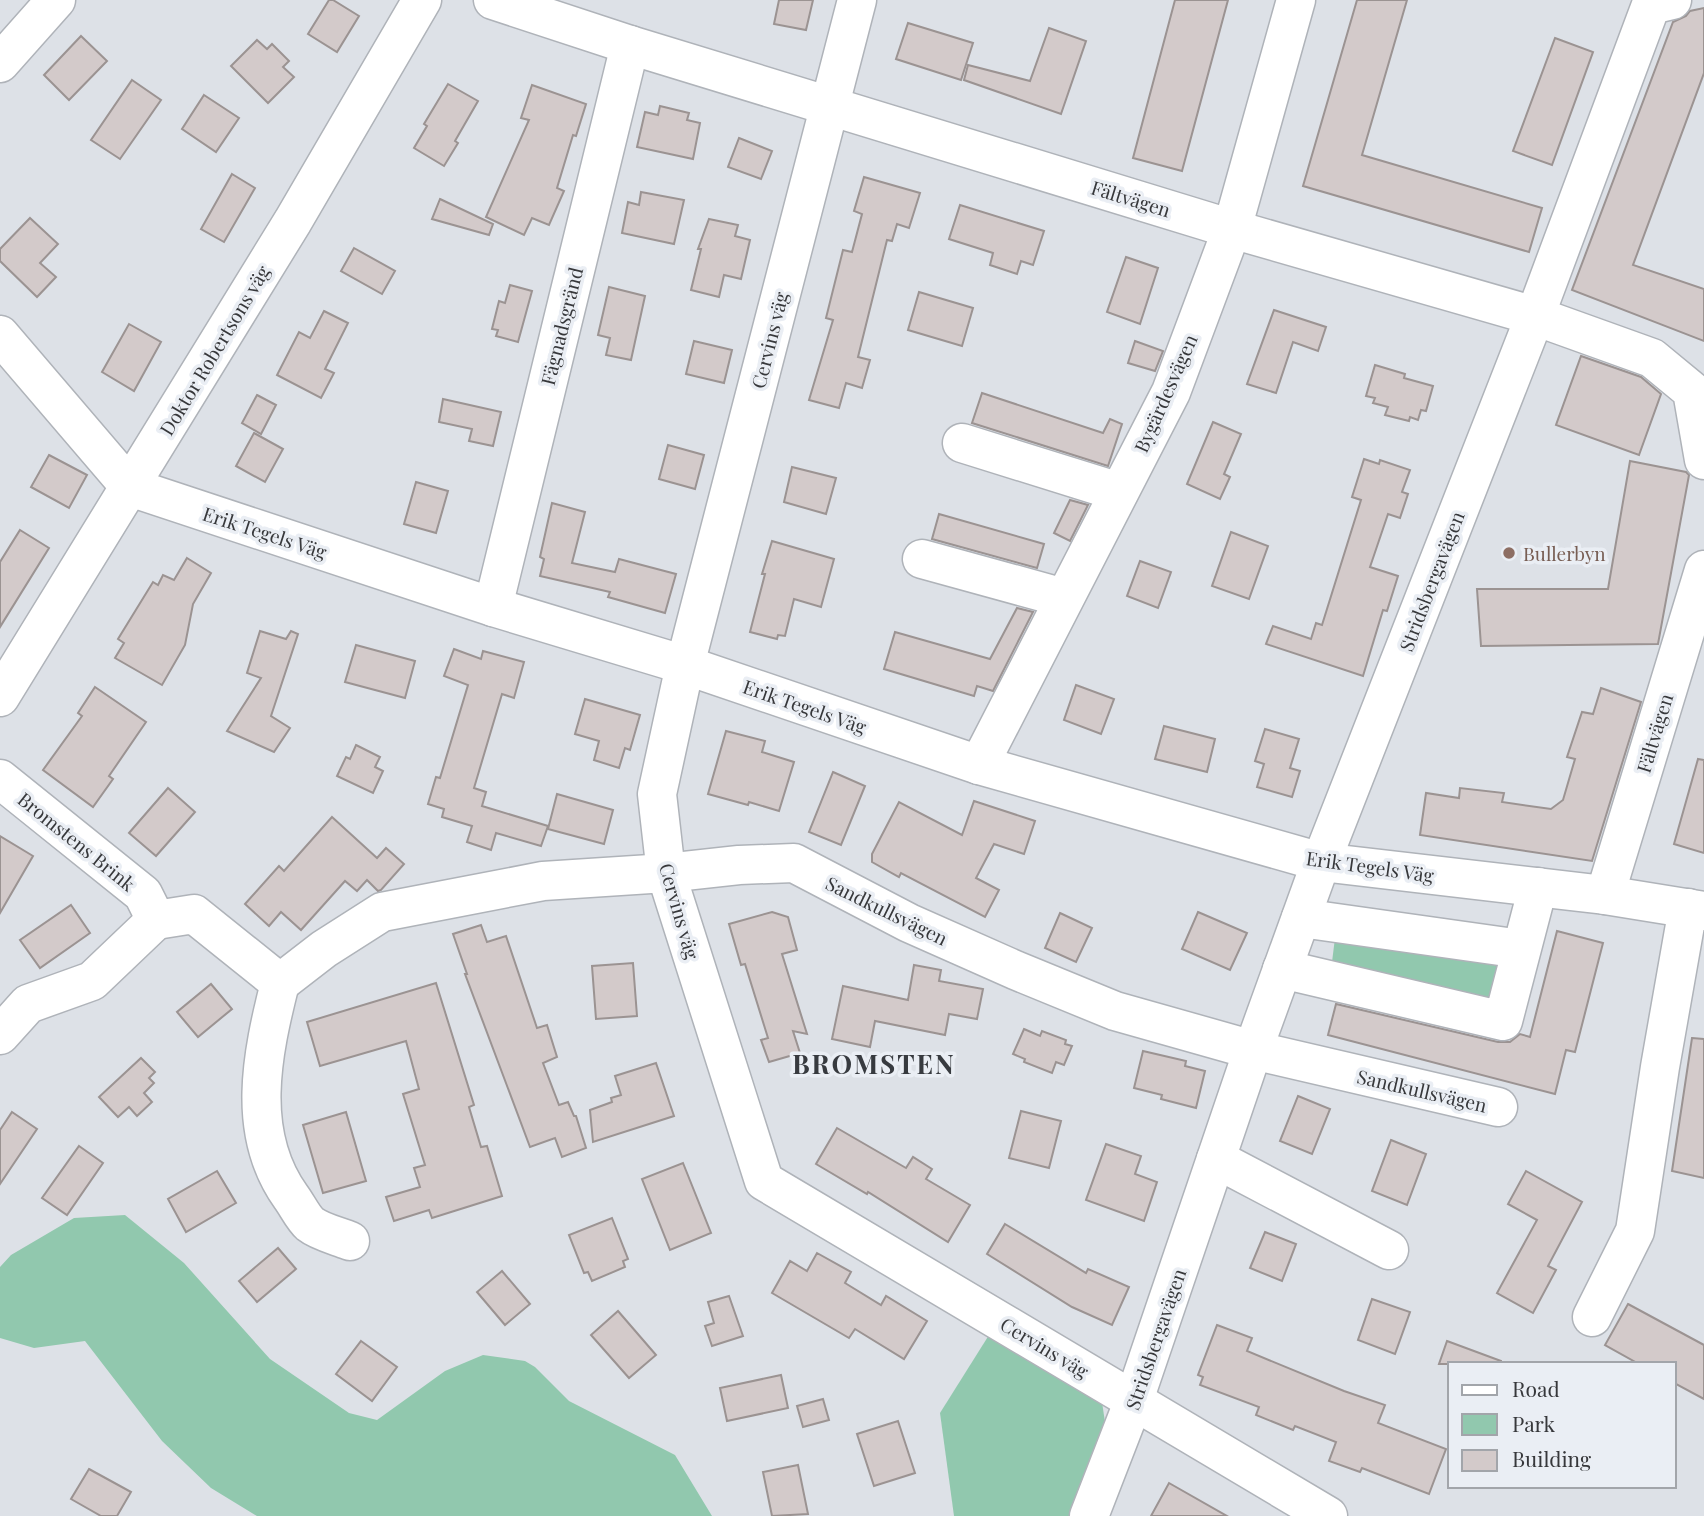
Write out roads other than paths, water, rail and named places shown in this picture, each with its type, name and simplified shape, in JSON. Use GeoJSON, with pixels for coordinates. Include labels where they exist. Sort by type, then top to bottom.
{"type":"FeatureCollection","features":[{"type":"Feature","properties":{"kind":"street"},"geometry":{"type":"LineString","coordinates":[[0,63],[55,0]]}},
{"type":"Feature","properties":{"kind":"street","name":"Doktor Robertsons väg"},"geometry":{"type":"LineString","coordinates":[[0,697],[293,221],[422,0]]}},
{"type":"Feature","properties":{"kind":"street","name":"Fältvägen"},"geometry":{"type":"LineString","coordinates":[[493,0],[630,46],[1232,229],[1535,316],[1652,358],[1692,391],[1704,460]]}},
{"type":"Feature","properties":{"kind":"street","name":"Cervins väg"},"geometry":{"type":"LineString","coordinates":[[857,0],[685,666],[656,793],[666,873],[764,1181],[1328,1516]]}},
{"type":"Feature","properties":{"kind":"street","name":"Bygärdesvägen"},"geometry":{"type":"LineString","coordinates":[[979,765],[1171,391],[1232,229],[1296,0]]}},
{"type":"Feature","properties":{"kind":"street","name":"Stridsbergavägen"},"geometry":{"type":"LineString","coordinates":[[1090,1516],[1134,1400],[1253,1050],[1321,862],[1661,2]]}},
{"type":"Feature","properties":{"kind":"street","name":"Fägnadsgränd"},"geometry":{"type":"LineString","coordinates":[[493,607],[630,46]]}},
{"type":"Feature","properties":{"kind":"street"},"geometry":{"type":"LineString","coordinates":[[0,335],[130,487]]}},
{"type":"Feature","properties":{"kind":"street"},"geometry":{"type":"LineString","coordinates":[[962,443],[1119,492]]}},
{"type":"Feature","properties":{"kind":"street","name":"Erik Tegels Väg"},"geometry":{"type":"LineString","coordinates":[[130,487],[493,607],[685,666],[979,765],[1321,862],[1605,895],[1696,910],[1660,1067],[1635,1231],[1592,1317]]}},
{"type":"Feature","properties":{"kind":"street"},"geometry":{"type":"LineString","coordinates":[[922,559],[1065,598]]}},
{"type":"Feature","properties":{"kind":"street","name":"Fältvägen"},"geometry":{"type":"LineString","coordinates":[[1605,895],[1704,570]]}},
{"type":"Feature","properties":{"kind":"street","name":"Bromstens Brink"},"geometry":{"type":"LineString","coordinates":[[0,779],[143,894],[156,920]]}},
{"type":"Feature","properties":{"kind":"street","name":"Sandkullsvägen"},"geometry":{"type":"LineString","coordinates":[[279,983],[324,949],[382,912],[543,881],[666,873],[739,864],[794,863],[909,923],[1115,1011],[1253,1050],[1498,1107]]}},
{"type":"Feature","properties":{"kind":"street"},"geometry":{"type":"LineString","coordinates":[[1282,969],[1503,1021],[1538,887]]}},
{"type":"Feature","properties":{"kind":"street"},"geometry":{"type":"LineString","coordinates":[[0,1035],[28,1004],[92,981],[156,920],[194,914],[279,983],[265,1043],[261,1100],[262,1126],[269,1156],[286,1190],[310,1224],[350,1241]]}},
{"type":"Feature","properties":{"kind":"street"},"geometry":{"type":"LineString","coordinates":[[1301,918],[1521,949]]}},
{"type":"Feature","properties":{"kind":"street"},"geometry":{"type":"LineString","coordinates":[[1216,1160],[1389,1250]]}},
{"type":"Feature","properties":{"kind":"place","name":"Bullerbyn"},"geometry":{"type":"Point","coordinates":[1509,553]}},
{"type":"Feature","properties":{"kind":"district","name":"BROMSTEN"},"geometry":{"type":"Point","coordinates":[874,1063]}}]}
